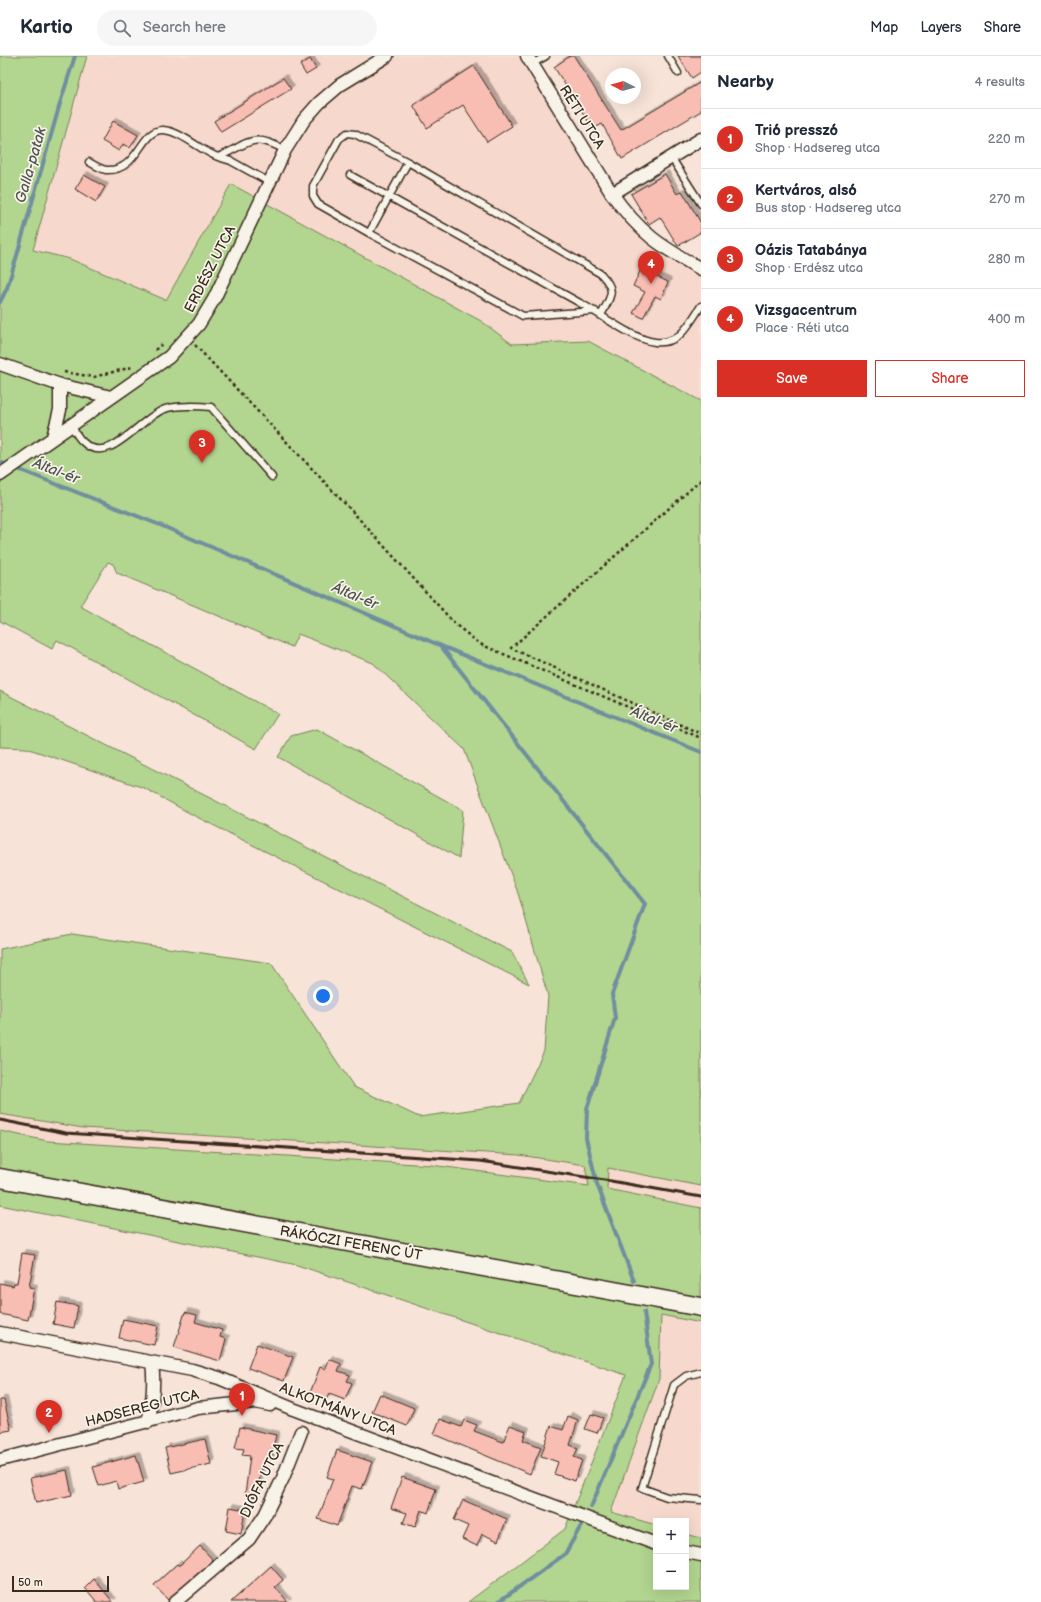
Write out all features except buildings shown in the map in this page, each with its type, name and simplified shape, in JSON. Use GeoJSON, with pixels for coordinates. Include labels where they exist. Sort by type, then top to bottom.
{"type":"FeatureCollection","features":[{"type":"Feature","properties":{"kind":"main road","name":"RÁKÓCZI FERENC ÚT"},"geometry":{"type":"LineString","coordinates":[[0,1178],[701,1307]]}},
{"type":"Feature","properties":{"kind":"street","name":"ERDÉSZ UTCA"},"geometry":{"type":"LineString","coordinates":[[0,475],[169,357],[188,337],[199,324],[214,299],[285,150],[304,120],[319,103],[340,85],[387,56]]}},
{"type":"Feature","properties":{"kind":"street","name":"RÉTI UTCA"},"geometry":{"type":"LineString","coordinates":[[529,60],[612,194],[628,216],[647,235],[666,249],[701,270]]}},
{"type":"Feature","properties":{"kind":"street"},"geometry":{"type":"LineString","coordinates":[[612,194],[701,138]]}},
{"type":"Feature","properties":{"kind":"street"},"geometry":{"type":"LineString","coordinates":[[0,364],[60,385],[111,397]]}},
{"type":"Feature","properties":{"kind":"street"},"geometry":{"type":"LineString","coordinates":[[53,437],[60,410],[60,385]]}},
{"type":"Feature","properties":{"kind":"street","name":"ALKOTMÁNY UTCA"},"geometry":{"type":"LineString","coordinates":[[0,1333],[192,1370],[219,1378],[293,1409],[653,1543]]}},
{"type":"Feature","properties":{"kind":"street"},"geometry":{"type":"LineString","coordinates":[[148,1422],[153,1403],[154,1383],[152,1363]]}},
{"type":"Feature","properties":{"kind":"street","name":"HADSEREG UTCA"},"geometry":{"type":"LineString","coordinates":[[0,1460],[198,1408],[255,1402],[293,1409]]}},
{"type":"Feature","properties":{"kind":"street","name":"DIÓFA UTCA"},"geometry":{"type":"LineString","coordinates":[[175,1602],[249,1539],[265,1515],[280,1484],[301,1432]]}},
{"type":"Feature","properties":{"kind":"street"},"geometry":{"type":"LineString","coordinates":[[689,1553],[701,1555]]}},
{"type":"Feature","properties":{"kind":"lane"},"geometry":{"type":"LineString","coordinates":[[529,60],[546,56]]}},
{"type":"Feature","properties":{"kind":"lane"},"geometry":{"type":"LineString","coordinates":[[668,56],[678,73]]}},
{"type":"Feature","properties":{"kind":"lane"},"geometry":{"type":"LineString","coordinates":[[89,162],[105,170],[118,168],[131,161],[152,133],[162,130],[174,132],[210,154],[231,161],[269,182]]}},
{"type":"Feature","properties":{"kind":"lane"},"geometry":{"type":"LineString","coordinates":[[347,133],[355,134],[408,162],[601,274],[610,284],[611,297],[598,313],[523,316],[369,233],[318,204],[313,196],[313,186],[339,139],[347,133]]}},
{"type":"Feature","properties":{"kind":"lane"},"geometry":{"type":"LineString","coordinates":[[218,157],[233,151],[243,144],[257,139],[269,141],[285,150]]}},
{"type":"Feature","properties":{"kind":"lane"},"geometry":{"type":"LineString","coordinates":[[671,157],[701,204]]}},
{"type":"Feature","properties":{"kind":"lane"},"geometry":{"type":"LineString","coordinates":[[369,233],[408,162]]}},
{"type":"Feature","properties":{"kind":"lane"},"geometry":{"type":"LineString","coordinates":[[350,175],[598,313],[639,338],[655,342],[666,342],[676,339],[683,334],[701,306]]}},
{"type":"Feature","properties":{"kind":"lane"},"geometry":{"type":"LineString","coordinates":[[71,425],[83,442],[95,450],[107,450],[154,415],[166,408],[211,407],[272,477]]}},
{"type":"Feature","properties":{"kind":"lane"},"geometry":{"type":"LineString","coordinates":[[701,1372],[686,1376],[674,1385],[642,1488],[667,1497],[701,1500]]}},
{"type":"Feature","properties":{"kind":"path"},"geometry":{"type":"LineString","coordinates":[[188,337],[351,510],[456,625],[480,644],[701,738]]}},
{"type":"Feature","properties":{"kind":"path"},"geometry":{"type":"LineString","coordinates":[[153,352],[169,338]]}},
{"type":"Feature","properties":{"kind":"path"},"geometry":{"type":"LineString","coordinates":[[41,379],[50,370],[94,377],[136,366]]}},
{"type":"Feature","properties":{"kind":"path"},"geometry":{"type":"LineString","coordinates":[[701,480],[511,648],[701,734]]}},
{"type":"Feature","properties":{"kind":"shaded area"},"geometry":{"type":"Polygon","coordinates":[[[87,56],[518,56],[620,218],[648,243],[701,274],[701,401],[588,341],[512,345],[481,321],[231,184],[166,300],[70,259],[33,250],[87,56]]]}},
{"type":"Feature","properties":{"kind":"shaded area"},"geometry":{"type":"Polygon","coordinates":[[[0,1114],[83,1128],[519,1155],[585,1165],[590,1186],[431,1165],[48,1141],[0,1131],[0,1114]]]}},
{"type":"Feature","properties":{"kind":"shaded area"},"geometry":{"type":"Polygon","coordinates":[[[608,1168],[701,1186],[701,1208],[607,1189],[608,1168]]]}},
{"type":"Feature","properties":{"kind":"shaded area"},"geometry":{"type":"Polygon","coordinates":[[[661,1315],[701,1323],[701,1538],[689,1535],[689,1518],[653,1518],[653,1524],[611,1512],[659,1379],[661,1315]]]}},
{"type":"Feature","properties":{"kind":"green space"},"geometry":{"type":"Polygon","coordinates":[[[0,56],[87,56],[33,250],[70,259],[166,300],[231,184],[481,321],[512,344],[588,341],[701,401],[701,1186],[608,1168],[607,1189],[701,1208],[701,1323],[661,1315],[659,1379],[611,1512],[653,1524],[653,1590],[689,1590],[689,1535],[701,1538],[701,1602],[468,1602],[565,1529],[626,1375],[297,1265],[0,1205],[0,1131],[48,1141],[431,1165],[589,1186],[585,1165],[519,1155],[83,1128],[0,1114],[0,949],[72,934],[271,963],[354,1087],[419,1117],[519,1103],[544,1051],[548,996],[518,893],[464,749],[373,663],[298,634],[292,647],[117,573],[113,564],[108,562],[80,606],[278,714],[256,749],[57,640],[52,649],[0,621],[0,56]]]}},
{"type":"Feature","properties":{"kind":"green space"},"geometry":{"type":"Polygon","coordinates":[[[0,691],[512,952],[529,984],[193,815],[144,788],[26,748],[0,747],[0,691]]]}},
{"type":"Feature","properties":{"kind":"green space"},"geometry":{"type":"Polygon","coordinates":[[[317,729],[463,810],[459,858],[278,757],[291,736],[317,729]]]}},
{"type":"Feature","properties":{"kind":"waterway","name":"Galla-patak"},"geometry":{"type":"LineString","coordinates":[[0,302],[7,288],[16,259],[75,56]]}},
{"type":"Feature","properties":{"kind":"waterway","name":"Által-ér"},"geometry":{"type":"LineString","coordinates":[[0,462],[160,525],[439,645],[701,752]]}},
{"type":"Feature","properties":{"kind":"waterway"},"geometry":{"type":"LineString","coordinates":[[440,645],[645,904],[612,994],[615,1018],[587,1109],[586,1138],[597,1184],[634,1281]]}},
{"type":"Feature","properties":{"kind":"waterway"},"geometry":{"type":"LineString","coordinates":[[591,1507],[651,1364],[644,1312]]}},
{"type":"Feature","properties":{"kind":"waterway"},"geometry":{"type":"LineString","coordinates":[[498,1602],[565,1554],[582,1524]]}},
{"type":"Feature","properties":{"kind":"railway"},"geometry":{"type":"LineString","coordinates":[[0,1120],[66,1133],[480,1161],[611,1181],[701,1197]]}},
{"type":"Feature","properties":{"kind":"place","name":"Vizsgacentrum"},"geometry":{"type":"Point","coordinates":[651,284]}},
{"type":"Feature","properties":{"kind":"place","name":"Oázis Tatabánya"},"geometry":{"type":"Point","coordinates":[202,463]}},
{"type":"Feature","properties":{"kind":"place","name":"Trió presszó"},"geometry":{"type":"Point","coordinates":[242,1416]}},
{"type":"Feature","properties":{"kind":"place","name":"Kertváros, alsó"},"geometry":{"type":"Point","coordinates":[49,1433]}}]}
